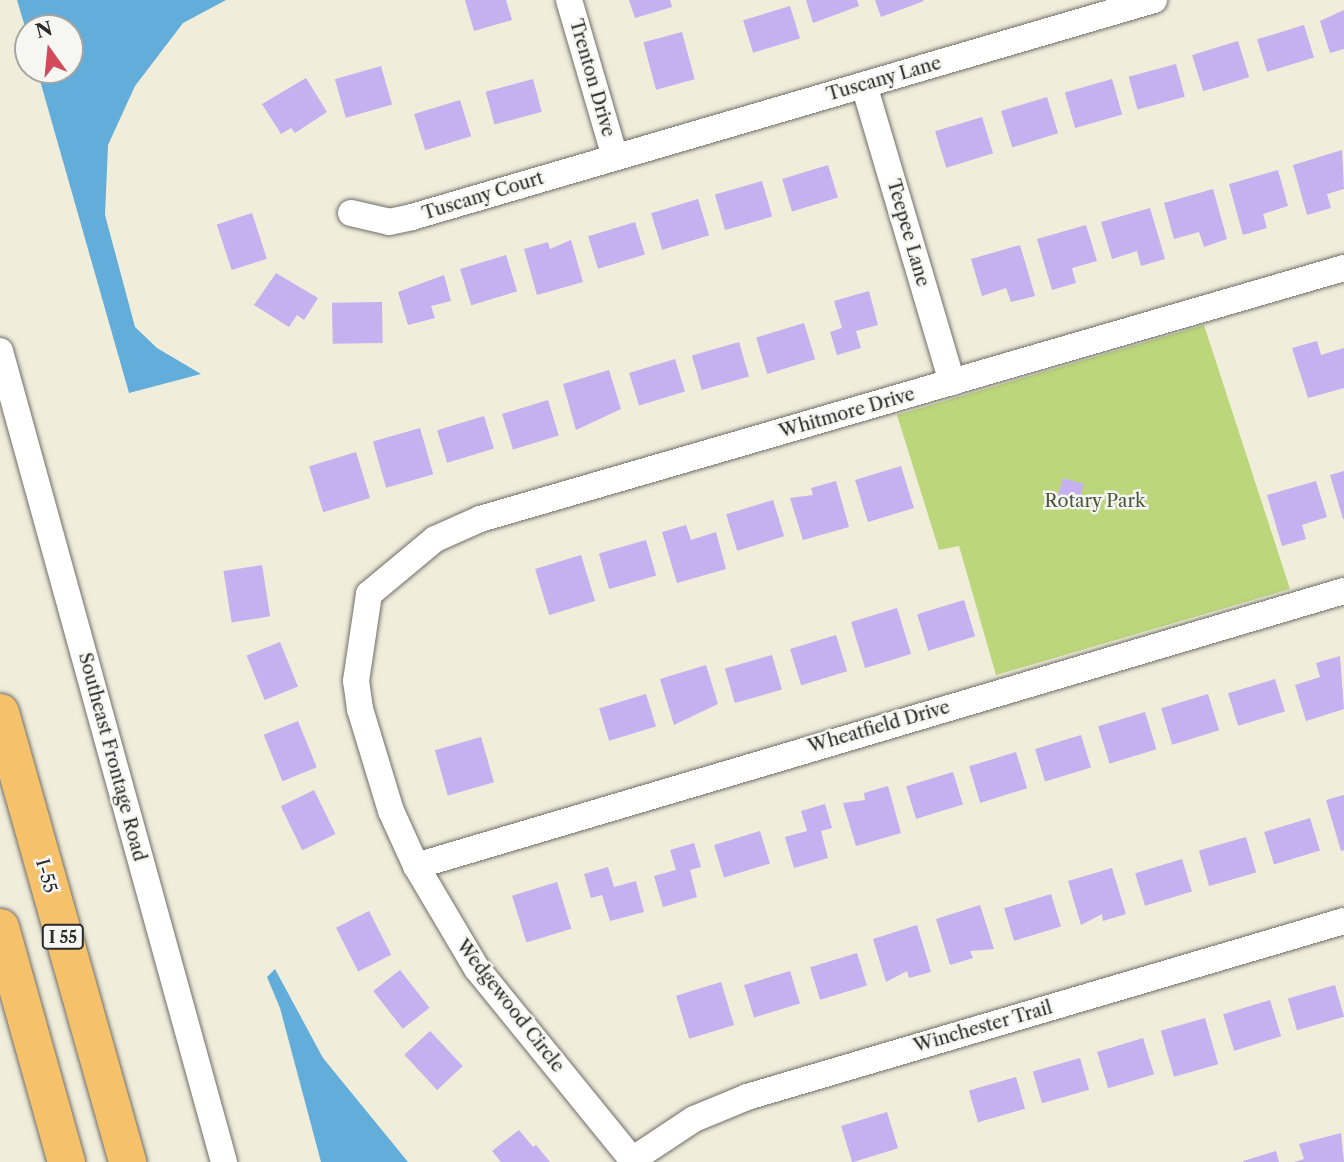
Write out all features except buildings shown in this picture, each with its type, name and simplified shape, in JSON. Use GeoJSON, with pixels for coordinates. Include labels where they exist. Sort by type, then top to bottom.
{"type":"FeatureCollection","features":[{"type":"Feature","properties":{"kind":"highway","name":"I-55"},"geometry":{"type":"LineString","coordinates":[[0,712],[127,1162]]}},
{"type":"Feature","properties":{"kind":"highway"},"geometry":{"type":"LineString","coordinates":[[0,927],[66,1162]]}},
{"type":"Feature","properties":{"kind":"street","name":"Trenton Drive"},"geometry":{"type":"LineString","coordinates":[[569,0],[615,157]]}},
{"type":"Feature","properties":{"kind":"street","name":"Tuscany Lane"},"geometry":{"type":"LineString","coordinates":[[615,157],[1154,0]]}},
{"type":"Feature","properties":{"kind":"street","name":"Teepee Lane"},"geometry":{"type":"LineString","coordinates":[[864,85],[952,382]]}},
{"type":"Feature","properties":{"kind":"street","name":"Tuscany Court"},"geometry":{"type":"LineString","coordinates":[[351,213],[389,222],[615,157]]}},
{"type":"Feature","properties":{"kind":"street","name":"Whitmore Drive"},"geometry":{"type":"LineString","coordinates":[[369,594],[455,528],[1344,268]]}},
{"type":"Feature","properties":{"kind":"street","name":"Southeast Frontage Road"},"geometry":{"type":"LineString","coordinates":[[0,351],[224,1162]]}},
{"type":"Feature","properties":{"kind":"street","name":"Wheatfield Drive"},"geometry":{"type":"LineString","coordinates":[[416,866],[1344,591]]}},
{"type":"Feature","properties":{"kind":"street","name":"Wedgewood Circle"},"geometry":{"type":"LineString","coordinates":[[369,594],[356,681],[360,709],[391,811],[416,866],[477,969],[633,1161]]}},
{"type":"Feature","properties":{"kind":"street","name":"Winchester Trail"},"geometry":{"type":"LineString","coordinates":[[633,1161],[694,1119],[747,1097],[1344,921]]}},
{"type":"Feature","properties":{"kind":"green space","name":"Rotary Park"},"geometry":{"type":"Polygon","coordinates":[[[1204,325],[1290,589],[996,675],[959,546],[939,550],[897,415],[1204,325]]]}},
{"type":"Feature","properties":{"kind":"water"},"geometry":{"type":"Polygon","coordinates":[[[17,0],[226,0],[183,23],[135,86],[108,145],[105,215],[135,327],[157,348],[201,374],[129,393],[41,84],[84,84],[84,14],[21,14],[17,0]]]}},
{"type":"Feature","properties":{"kind":"water"},"geometry":{"type":"Polygon","coordinates":[[[275,969],[323,1058],[408,1162],[321,1162],[280,1008],[267,977],[275,969]]]}}]}
